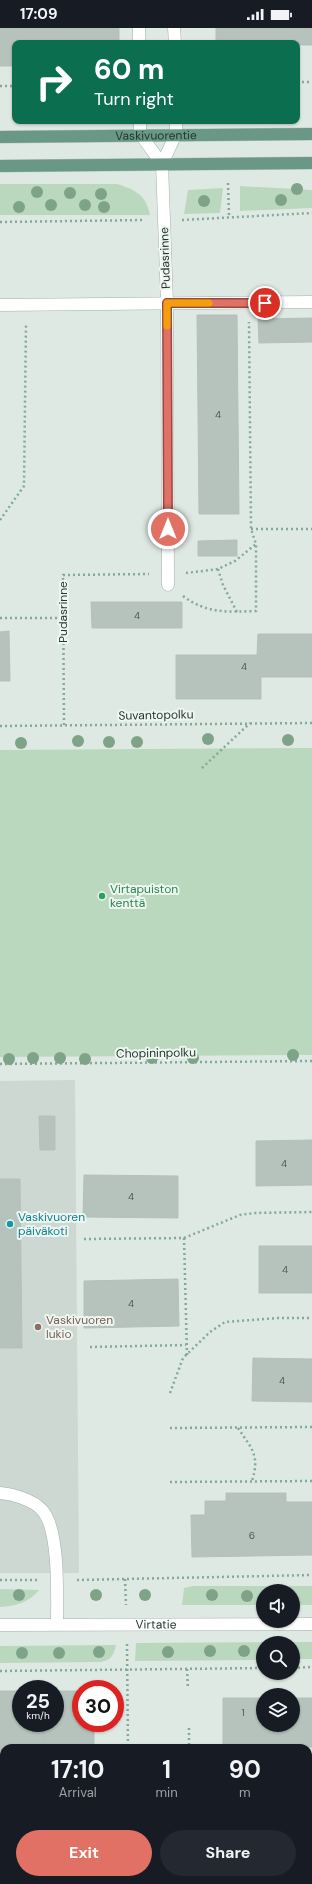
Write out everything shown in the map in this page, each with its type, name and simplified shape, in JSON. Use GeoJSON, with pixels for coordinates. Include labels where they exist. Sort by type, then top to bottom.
{"type":"FeatureCollection","features":[{"type":"Feature","properties":{"kind":"main road","name":"Vaskivuorentie"},"geometry":{"type":"LineString","coordinates":[[0,137],[140,134],[312,134]]}},
{"type":"Feature","properties":{"kind":"main road"},"geometry":{"type":"LineString","coordinates":[[0,166],[312,163]]}},
{"type":"Feature","properties":{"kind":"street"},"geometry":{"type":"LineString","coordinates":[[139,28],[139,40]]}},
{"type":"Feature","properties":{"kind":"street"},"geometry":{"type":"LineString","coordinates":[[174,28],[175,40]]}},
{"type":"Feature","properties":{"kind":"street"},"geometry":{"type":"LineString","coordinates":[[140,124],[140,134],[162,164],[176,134],[176,124]]}},
{"type":"Feature","properties":{"kind":"street","name":"Pudasrinne"},"geometry":{"type":"LineString","coordinates":[[162,164],[167,303],[168,579]]}},
{"type":"Feature","properties":{"kind":"street"},"geometry":{"type":"LineString","coordinates":[[0,305],[312,302]]}},
{"type":"Feature","properties":{"kind":"street"},"geometry":{"type":"LineString","coordinates":[[0,1493],[24,1500],[42,1510],[53,1534],[57,1580],[57,1624]]}},
{"type":"Feature","properties":{"kind":"street","name":"Virtatie"},"geometry":{"type":"LineString","coordinates":[[0,1625],[312,1624]]}},
{"type":"Feature","properties":{"kind":"path"},"geometry":{"type":"LineString","coordinates":[[300,82],[312,82]]}},
{"type":"Feature","properties":{"kind":"path"},"geometry":{"type":"LineString","coordinates":[[0,86],[12,86]]}},
{"type":"Feature","properties":{"kind":"path"},"geometry":{"type":"LineString","coordinates":[[168,579],[190,601],[212,611],[256,611],[256,544],[251,529],[249,303]]}},
{"type":"Feature","properties":{"kind":"path"},"geometry":{"type":"LineString","coordinates":[[0,520],[24,486],[27,305]]}},
{"type":"Feature","properties":{"kind":"path"},"geometry":{"type":"LineString","coordinates":[[251,529],[312,529]]}},
{"type":"Feature","properties":{"kind":"path","name":"Pudasrinne"},"geometry":{"type":"LineString","coordinates":[[64,725],[63,575],[168,579],[187,573],[218,569],[235,561],[256,544]]}},
{"type":"Feature","properties":{"kind":"path"},"geometry":{"type":"LineString","coordinates":[[218,569],[223,584],[237,612]]}},
{"type":"Feature","properties":{"kind":"path"},"geometry":{"type":"LineString","coordinates":[[0,618],[63,618]]}},
{"type":"Feature","properties":{"kind":"path"},"geometry":{"type":"LineString","coordinates":[[202,768],[250,723]]}},
{"type":"Feature","properties":{"kind":"path","name":"Suvantopolku"},"geometry":{"type":"LineString","coordinates":[[0,726],[312,723]]}},
{"type":"Feature","properties":{"kind":"path","name":"Chopininpolku"},"geometry":{"type":"LineString","coordinates":[[0,1064],[312,1061]]}},
{"type":"Feature","properties":{"kind":"path"},"geometry":{"type":"LineString","coordinates":[[84,1239],[184,1238],[240,1216],[254,1213],[312,1212]]}},
{"type":"Feature","properties":{"kind":"path"},"geometry":{"type":"LineString","coordinates":[[184,1238],[187,1355]]}},
{"type":"Feature","properties":{"kind":"path"},"geometry":{"type":"LineString","coordinates":[[170,1393],[183,1358],[210,1332],[226,1322],[278,1318],[312,1318]]}},
{"type":"Feature","properties":{"kind":"path"},"geometry":{"type":"LineString","coordinates":[[90,1347],[186,1345]]}},
{"type":"Feature","properties":{"kind":"path"},"geometry":{"type":"LineString","coordinates":[[170,1428],[312,1427]]}},
{"type":"Feature","properties":{"kind":"path"},"geometry":{"type":"LineString","coordinates":[[238,1428],[255,1456],[256,1468],[252,1481]]}},
{"type":"Feature","properties":{"kind":"path"},"geometry":{"type":"LineString","coordinates":[[170,1482],[312,1481]]}},
{"type":"Feature","properties":{"kind":"path"},"geometry":{"type":"LineString","coordinates":[[0,1580],[312,1575]]}},
{"type":"Feature","properties":{"kind":"path"},"geometry":{"type":"LineString","coordinates":[[0,1671],[256,1668]]}},
{"type":"Feature","properties":{"kind":"path"},"geometry":{"type":"LineString","coordinates":[[300,1668],[312,1668]]}},
{"type":"Feature","properties":{"kind":"path"},"geometry":{"type":"LineString","coordinates":[[187,1669],[188,1689]]}},
{"type":"Feature","properties":{"kind":"path"},"geometry":{"type":"LineString","coordinates":[[127,1670],[128,1744]]}},
{"type":"Feature","properties":{"kind":"path"},"geometry":{"type":"LineString","coordinates":[[188,1728],[189,1744]]}},
{"type":"Feature","properties":{"kind":"shaded area","name":"Vaskivuoren lukio"},"geometry":{"type":"Polygon","coordinates":[[[75,1080],[79,1573],[0,1573],[0,1081],[75,1080]]]}},
{"type":"Feature","properties":{"kind":"green space"},"geometry":{"type":"Polygon","coordinates":[[[0,184],[117,184],[139,194],[146,203],[150,215],[0,215],[0,184]]]}},
{"type":"Feature","properties":{"kind":"green space"},"geometry":{"type":"Polygon","coordinates":[[[240,186],[312,190],[312,208],[240,211],[240,186]]]}},
{"type":"Feature","properties":{"kind":"green space"},"geometry":{"type":"Polygon","coordinates":[[[223,188],[220,213],[184,214],[188,190],[223,188]]]}},
{"type":"Feature","properties":{"kind":"green space"},"geometry":{"type":"Polygon","coordinates":[[[312,748],[312,1055],[0,1057],[0,750],[312,748]]]}},
{"type":"Feature","properties":{"kind":"green space"},"geometry":{"type":"Polygon","coordinates":[[[193,1586],[256,1586],[256,1605],[182,1605],[184,1588],[193,1586]]]}},
{"type":"Feature","properties":{"kind":"green space"},"geometry":{"type":"Polygon","coordinates":[[[300,1586],[312,1586],[312,1605],[300,1605],[300,1586]]]}},
{"type":"Feature","properties":{"kind":"green space"},"geometry":{"type":"Polygon","coordinates":[[[0,1589],[39,1590],[26,1601],[11,1606],[0,1607],[0,1589]]]}},
{"type":"Feature","properties":{"kind":"green space"},"geometry":{"type":"Polygon","coordinates":[[[256,1642],[256,1660],[135,1661],[136,1643],[256,1642]]]}},
{"type":"Feature","properties":{"kind":"green space"},"geometry":{"type":"Polygon","coordinates":[[[300,1642],[312,1642],[312,1659],[300,1659],[300,1642]]]}},
{"type":"Feature","properties":{"kind":"green space"},"geometry":{"type":"Polygon","coordinates":[[[116,1645],[112,1656],[101,1662],[0,1663],[0,1646],[116,1645]]]}},
{"type":"Feature","properties":{"kind":"building"},"geometry":{"type":"Polygon","coordinates":[[[0,28],[119,28],[119,40],[12,40],[12,66],[0,66],[0,28]]]}},
{"type":"Feature","properties":{"kind":"building"},"geometry":{"type":"Polygon","coordinates":[[[216,28],[312,28],[312,45],[300,45],[300,40],[216,40],[216,28]]]}},
{"type":"Feature","properties":{"kind":"building"},"geometry":{"type":"Polygon","coordinates":[[[197,315],[237,315],[239,514],[199,514],[197,315]]]}},
{"type":"Feature","properties":{"kind":"building"},"geometry":{"type":"Polygon","coordinates":[[[312,318],[312,342],[259,343],[258,319],[312,318]]]}},
{"type":"Feature","properties":{"kind":"building"},"geometry":{"type":"Polygon","coordinates":[[[237,540],[237,556],[198,556],[198,541],[237,540]]]}},
{"type":"Feature","properties":{"kind":"building"},"geometry":{"type":"Polygon","coordinates":[[[91,602],[182,602],[182,628],[92,628],[91,602]]]}},
{"type":"Feature","properties":{"kind":"building"},"geometry":{"type":"Polygon","coordinates":[[[9,631],[10,681],[0,681],[0,632],[9,631]]]}},
{"type":"Feature","properties":{"kind":"building"},"geometry":{"type":"Polygon","coordinates":[[[258,634],[312,634],[312,677],[261,677],[261,699],[176,699],[176,655],[257,655],[258,634]]]}},
{"type":"Feature","properties":{"kind":"building"},"geometry":{"type":"Polygon","coordinates":[[[39,1116],[55,1116],[55,1150],[40,1150],[39,1116]]]}},
{"type":"Feature","properties":{"kind":"building"},"geometry":{"type":"Polygon","coordinates":[[[312,1140],[312,1185],[256,1186],[256,1141],[312,1140]]]}},
{"type":"Feature","properties":{"kind":"building"},"geometry":{"type":"Polygon","coordinates":[[[84,1175],[178,1176],[178,1218],[83,1217],[84,1175]]]}},
{"type":"Feature","properties":{"kind":"building","name":"Vaskivuoren päiväkoti"},"geometry":{"type":"Polygon","coordinates":[[[0,1179],[20,1179],[22,1348],[0,1348],[0,1179]]]}},
{"type":"Feature","properties":{"kind":"building"},"geometry":{"type":"Polygon","coordinates":[[[259,1246],[312,1246],[312,1293],[259,1293],[259,1246]]]}},
{"type":"Feature","properties":{"kind":"building"},"geometry":{"type":"Polygon","coordinates":[[[178,1279],[179,1326],[84,1328],[84,1281],[178,1279]]]}},
{"type":"Feature","properties":{"kind":"building"},"geometry":{"type":"Polygon","coordinates":[[[253,1358],[312,1359],[312,1402],[252,1401],[253,1358]]]}},
{"type":"Feature","properties":{"kind":"building"},"geometry":{"type":"Polygon","coordinates":[[[226,1493],[286,1493],[286,1502],[312,1502],[312,1555],[192,1557],[191,1515],[205,1515],[205,1501],[226,1501],[226,1493]]]}},
{"type":"Feature","properties":{"kind":"building"},"geometry":{"type":"Polygon","coordinates":[[[0,1691],[12,1691],[12,1732],[45,1732],[45,1744],[0,1744],[0,1691]]]}},
{"type":"Feature","properties":{"kind":"building"},"geometry":{"type":"Polygon","coordinates":[[[64,1691],[72,1691],[72,1732],[94,1732],[94,1744],[45,1744],[45,1732],[64,1732],[64,1691]]]}},
{"type":"Feature","properties":{"kind":"building"},"geometry":{"type":"Polygon","coordinates":[[[223,1698],[256,1698],[256,1732],[300,1732],[300,1698],[312,1698],[312,1744],[223,1744],[223,1698]]]}},
{"type":"Feature","properties":{"kind":"slow traffic"},"geometry":{"type":"LineString","coordinates":[[167,326],[167,303],[209,303]]}},
{"type":"Feature","properties":{"kind":"place","name":"Virtapuiston kenttä"},"geometry":{"type":"Point","coordinates":[102,896]}},
{"type":"Feature","properties":{"kind":"place","name":"Vaskivuoren päiväkoti"},"geometry":{"type":"Point","coordinates":[10,1224]}},
{"type":"Feature","properties":{"kind":"place","name":"Vaskivuoren lukio"},"geometry":{"type":"Point","coordinates":[38,1327]}},
{"type":"Feature","properties":{"kind":"route"},"geometry":{"type":"LineString","coordinates":[[168,529],[167,303],[265,303]]}}]}
